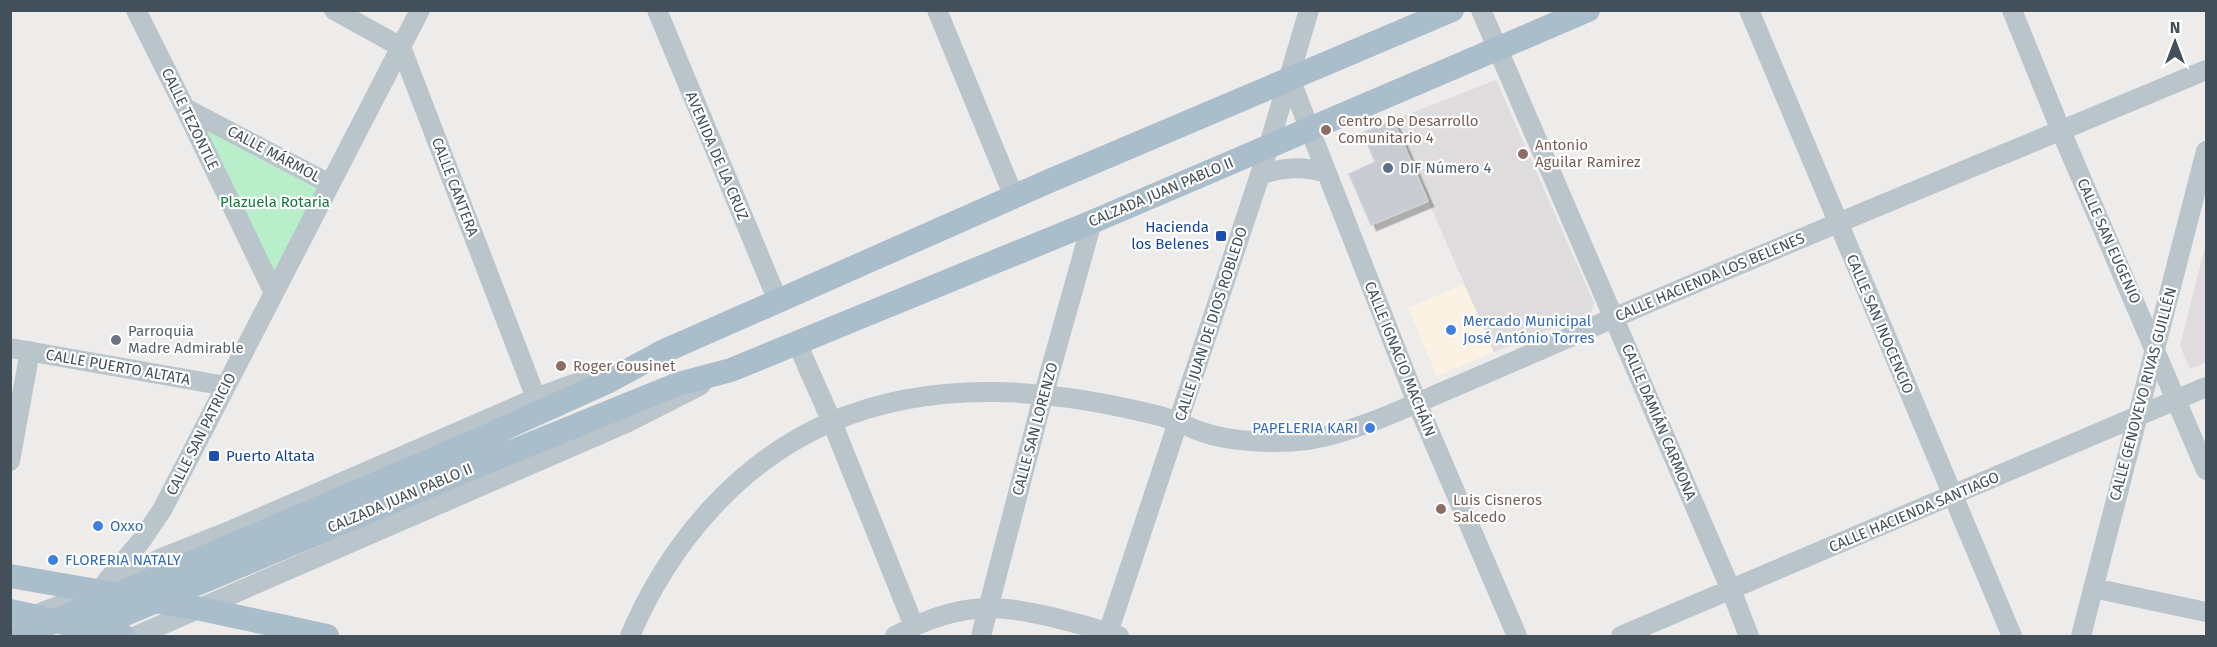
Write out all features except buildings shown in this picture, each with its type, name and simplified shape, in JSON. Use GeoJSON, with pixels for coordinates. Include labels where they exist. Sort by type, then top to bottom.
{"type":"FeatureCollection","features":[{"type":"Feature","properties":{"kind":"main road","name":"CALZADA JUAN PABLO II"},"geometry":{"type":"LineString","coordinates":[[73,636],[487,449],[662,352],[1014,197],[1452,10]]}},
{"type":"Feature","properties":{"kind":"main road","name":"CALZADA JUAN PABLO II"},"geometry":{"type":"LineString","coordinates":[[18,622],[487,449],[678,384],[731,370],[1092,222],[1588,10]]}},
{"type":"Feature","properties":{"kind":"main road"},"geometry":{"type":"LineString","coordinates":[[10,576],[201,609],[327,636]]}},
{"type":"Feature","properties":{"kind":"main road"},"geometry":{"type":"LineString","coordinates":[[18,622],[123,636]]}},
{"type":"Feature","properties":{"kind":"street","name":"CALLE TEZONTLE"},"geometry":{"type":"LineString","coordinates":[[136,10],[274,293]]}},
{"type":"Feature","properties":{"kind":"street"},"geometry":{"type":"LineString","coordinates":[[334,10],[401,47]]}},
{"type":"Feature","properties":{"kind":"street","name":"CALLE SAN PATRICIO"},"geometry":{"type":"LineString","coordinates":[[98,591],[151,528],[420,10]]}},
{"type":"Feature","properties":{"kind":"street","name":"AVENIDA DE LA CRUZ"},"geometry":{"type":"LineString","coordinates":[[657,10],[778,301]]}},
{"type":"Feature","properties":{"kind":"street"},"geometry":{"type":"LineString","coordinates":[[937,10],[1014,197]]}},
{"type":"Feature","properties":{"kind":"street","name":"CALLE JUAN DE DIOS ROBLEDO"},"geometry":{"type":"LineString","coordinates":[[1112,635],[1178,423],[1260,175],[1309,10]]}},
{"type":"Feature","properties":{"kind":"street","name":"CALLE DAMIÁN CARMONA"},"geometry":{"type":"LineString","coordinates":[[1481,10],[1749,636]]}},
{"type":"Feature","properties":{"kind":"street","name":"CALLE SAN INOCENCIO"},"geometry":{"type":"LineString","coordinates":[[1749,10],[2012,636]]}},
{"type":"Feature","properties":{"kind":"street","name":"CALLE SAN EUGENIO"},"geometry":{"type":"LineString","coordinates":[[2012,10],[2061,131],[2178,399],[2206,470]]}},
{"type":"Feature","properties":{"kind":"street","name":"CALLE CANTERA"},"geometry":{"type":"LineString","coordinates":[[401,47],[536,398]]}},
{"type":"Feature","properties":{"kind":"street","name":"CALLE HACIENDA LOS BELENES"},"geometry":{"type":"LineString","coordinates":[[630,636],[638,617],[679,547],[711,507],[745,475],[803,436],[832,422],[879,405],[942,393],[993,391],[1044,393],[1165,417],[1207,434],[1255,441],[1307,440],[1363,425],[1417,403],[2206,70]]}},
{"type":"Feature","properties":{"kind":"street","name":"CALLE IGNACIO MACHÁIN"},"geometry":{"type":"LineString","coordinates":[[1290,79],[1417,403],[1517,636]]}},
{"type":"Feature","properties":{"kind":"street","name":"CALLE MÁRMOL"},"geometry":{"type":"LineString","coordinates":[[185,108],[330,184]]}},
{"type":"Feature","properties":{"kind":"street","name":"CALLE GENOVEVO RIVAS GUILLÉN"},"geometry":{"type":"LineString","coordinates":[[2081,636],[2206,151]]}},
{"type":"Feature","properties":{"kind":"street"},"geometry":{"type":"LineString","coordinates":[[1260,175],[1294,167],[1311,168],[1327,173]]}},
{"type":"Feature","properties":{"kind":"street","name":"CALLE SAN LORENZO"},"geometry":{"type":"LineString","coordinates":[[981,636],[1044,393],[1092,222]]}},
{"type":"Feature","properties":{"kind":"street"},"geometry":{"type":"LineString","coordinates":[[797,343],[832,422],[914,626]]}},
{"type":"Feature","properties":{"kind":"street","name":"CALLE PUERTO ALTATA"},"geometry":{"type":"LineString","coordinates":[[10,348],[226,386]]}},
{"type":"Feature","properties":{"kind":"street"},"geometry":{"type":"LineString","coordinates":[[10,461],[30,351]]}},
{"type":"Feature","properties":{"kind":"street","name":"CALZADA JUAN PABLO II"},"geometry":{"type":"LineString","coordinates":[[18,622],[98,591],[159,559],[232,530],[536,398],[662,352]]}},
{"type":"Feature","properties":{"kind":"street","name":"CALZADA JUAN PABLO II"},"geometry":{"type":"LineString","coordinates":[[136,636],[627,423],[731,370]]}},
{"type":"Feature","properties":{"kind":"street","name":"CALLE HACIENDA SANTIAGO"},"geometry":{"type":"LineString","coordinates":[[1621,636],[2206,387]]}},
{"type":"Feature","properties":{"kind":"street"},"geometry":{"type":"LineString","coordinates":[[232,530],[227,541],[228,563],[243,581],[254,585]]}},
{"type":"Feature","properties":{"kind":"street"},"geometry":{"type":"LineString","coordinates":[[2093,588],[2206,612]]}},
{"type":"Feature","properties":{"kind":"street"},"geometry":{"type":"LineString","coordinates":[[895,636],[937,618],[988,608],[1049,617],[1112,635]]}},
{"type":"Feature","properties":{"kind":"shaded area"},"geometry":{"type":"Polygon","coordinates":[[[1496,80],[1594,303],[1591,313],[1494,352],[1393,120],[1496,80]]]}},
{"type":"Feature","properties":{"kind":"shaded area"},"geometry":{"type":"Polygon","coordinates":[[[2206,243],[2206,362],[2190,369],[2180,346],[2206,243]]]}},
{"type":"Feature","properties":{"kind":"shaded area","name":"Mercado Municipal José António Torres"},"geometry":{"type":"Polygon","coordinates":[[[1464,284],[1494,352],[1437,376],[1408,308],[1464,284]]]}},
{"type":"Feature","properties":{"kind":"green space","name":"Plazuela Rotaria"},"geometry":{"type":"Polygon","coordinates":[[[201,127],[318,189],[274,272],[201,127]]]}},
{"type":"Feature","properties":{"kind":"place","name":"Centro De Desarrollo Comunitario 4"},"geometry":{"type":"Point","coordinates":[1326,130]}},
{"type":"Feature","properties":{"kind":"place","name":"Antonio Aguilar Ramirez"},"geometry":{"type":"Point","coordinates":[1523,154]}},
{"type":"Feature","properties":{"kind":"place","name":"DIF Número 4"},"geometry":{"type":"Point","coordinates":[1388,168]}},
{"type":"Feature","properties":{"kind":"place","name":"Hacienda los Belenes"},"geometry":{"type":"Point","coordinates":[1221,236]}},
{"type":"Feature","properties":{"kind":"place","name":"Mercado Municipal José António Torres"},"geometry":{"type":"Point","coordinates":[1451,330]}},
{"type":"Feature","properties":{"kind":"place","name":"Parroquia Madre Admirable"},"geometry":{"type":"Point","coordinates":[116,340]}},
{"type":"Feature","properties":{"kind":"place","name":"Roger Cousinet"},"geometry":{"type":"Point","coordinates":[561,366]}},
{"type":"Feature","properties":{"kind":"place","name":"PAPELERIA KARI"},"geometry":{"type":"Point","coordinates":[1370,428]}},
{"type":"Feature","properties":{"kind":"place","name":"Puerto Altata"},"geometry":{"type":"Point","coordinates":[214,456]}},
{"type":"Feature","properties":{"kind":"place","name":"Luis Cisneros Salcedo"},"geometry":{"type":"Point","coordinates":[1441,509]}},
{"type":"Feature","properties":{"kind":"place","name":"Oxxo"},"geometry":{"type":"Point","coordinates":[98,526]}},
{"type":"Feature","properties":{"kind":"place","name":"FLORERIA NATALY"},"geometry":{"type":"Point","coordinates":[53,560]}}]}
